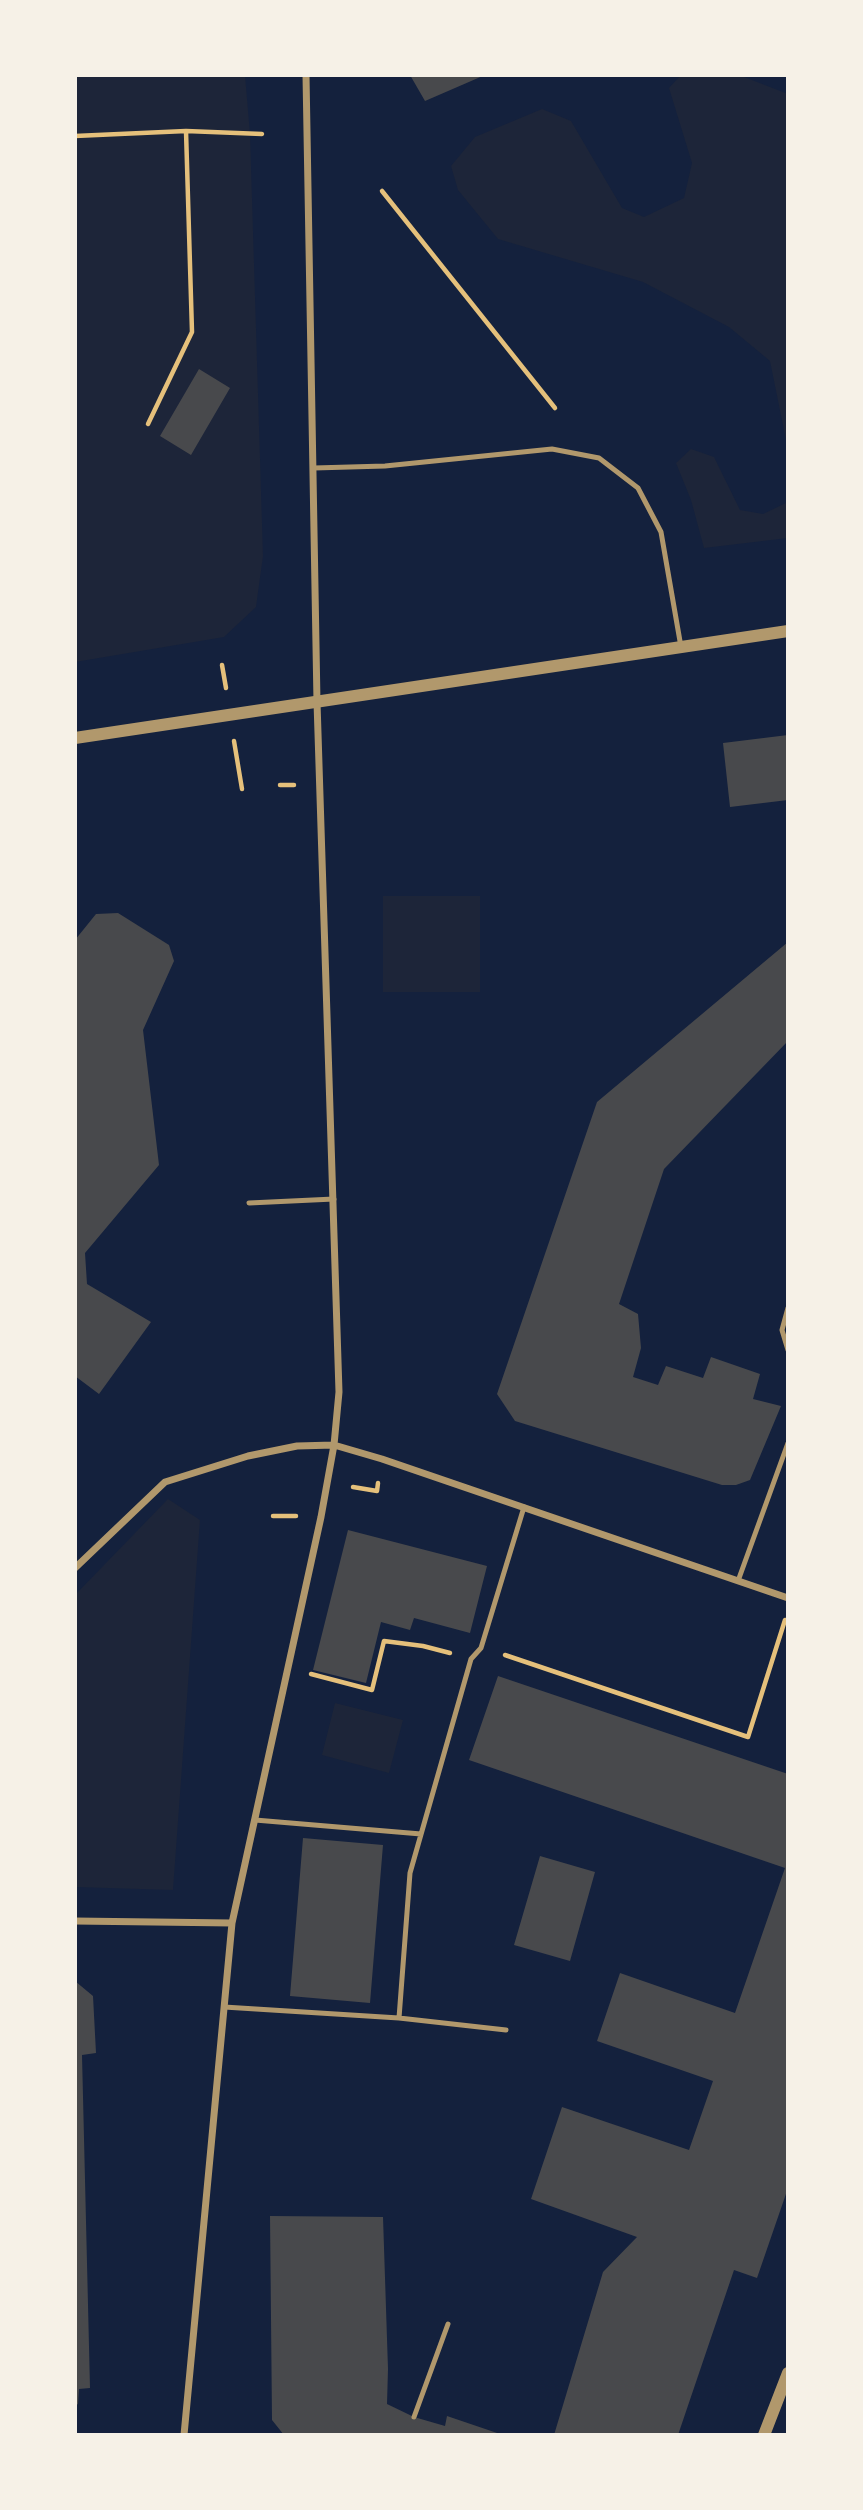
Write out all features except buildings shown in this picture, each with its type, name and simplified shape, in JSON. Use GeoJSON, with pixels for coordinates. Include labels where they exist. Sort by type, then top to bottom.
{"type":"FeatureCollection","features":[{"type":"Feature","properties":{"kind":"street"},"geometry":{"type":"LineString","coordinates":[[184,2435],[232,1923],[321,1517],[334,1445],[339,1392],[317,702],[306,75]]}},
{"type":"Feature","properties":{"kind":"street"},"geometry":{"type":"LineString","coordinates":[[75,738],[788,631]]}},
{"type":"Feature","properties":{"kind":"street"},"geometry":{"type":"LineString","coordinates":[[75,1568],[165,1482],[248,1456],[297,1446],[334,1445],[788,1598]]}},
{"type":"Feature","properties":{"kind":"street"},"geometry":{"type":"LineString","coordinates":[[75,1921],[232,1923]]}},
{"type":"Feature","properties":{"kind":"street"},"geometry":{"type":"LineString","coordinates":[[764,2435],[788,2373]]}},
{"type":"Feature","properties":{"kind":"lane"},"geometry":{"type":"LineString","coordinates":[[314,468],[385,466],[552,449],[599,458],[638,488],[661,532],[681,647]]}},
{"type":"Feature","properties":{"kind":"lane"},"geometry":{"type":"LineString","coordinates":[[249,1203],[334,1199]]}},
{"type":"Feature","properties":{"kind":"lane"},"geometry":{"type":"LineString","coordinates":[[788,1308],[782,1330],[788,1350]]}},
{"type":"Feature","properties":{"kind":"lane"},"geometry":{"type":"LineString","coordinates":[[738,1581],[788,1443]]}},
{"type":"Feature","properties":{"kind":"lane"},"geometry":{"type":"LineString","coordinates":[[400,2018],[410,1874],[471,1659],[481,1648],[524,1507]]}},
{"type":"Feature","properties":{"kind":"lane"},"geometry":{"type":"LineString","coordinates":[[255,1820],[421,1834]]}},
{"type":"Feature","properties":{"kind":"lane"},"geometry":{"type":"LineString","coordinates":[[224,2007],[400,2018],[506,2030]]}},
{"type":"Feature","properties":{"kind":"lane"},"geometry":{"type":"LineString","coordinates":[[414,2417],[447,2324]]}},
{"type":"Feature","properties":{"kind":"path"},"geometry":{"type":"LineString","coordinates":[[148,424],[192,332],[186,131]]}},
{"type":"Feature","properties":{"kind":"path"},"geometry":{"type":"LineString","coordinates":[[75,136],[186,131],[262,134]]}},
{"type":"Feature","properties":{"kind":"path"},"geometry":{"type":"LineString","coordinates":[[382,191],[555,408]]}},
{"type":"Feature","properties":{"kind":"path"},"geometry":{"type":"LineString","coordinates":[[481,1648],[748,1737],[788,1613]]}},
{"type":"Feature","properties":{"kind":"path"},"geometry":{"type":"LineString","coordinates":[[307,1673],[372,1690],[384,1641],[423,1646],[471,1659]]}},
{"type":"Feature","properties":{"kind":"shaded area"},"geometry":{"type":"Polygon","coordinates":[[[75,75],[245,75],[250,134],[263,556],[256,607],[224,637],[75,662],[75,75]]]}},
{"type":"Feature","properties":{"kind":"shaded area"},"geometry":{"type":"Polygon","coordinates":[[[681,75],[739,75],[788,94],[788,450],[770,361],[729,327],[643,282],[498,239],[458,190],[451,166],[475,137],[542,109],[571,121],[622,208],[644,217],[684,198],[692,163],[669,88],[681,75]]]}},
{"type":"Feature","properties":{"kind":"shaded area"},"geometry":{"type":"Polygon","coordinates":[[[691,449],[714,457],[740,510],[763,514],[788,502],[788,538],[704,548],[691,500],[676,463],[691,449]]]}},
{"type":"Feature","properties":{"kind":"shaded area"},"geometry":{"type":"Polygon","coordinates":[[[383,896],[480,896],[480,992],[383,992],[383,896]]]}},
{"type":"Feature","properties":{"kind":"shaded area"},"geometry":{"type":"Polygon","coordinates":[[[168,1499],[200,1520],[173,1890],[75,1887],[75,1595],[168,1499]]]}},
{"type":"Feature","properties":{"kind":"shaded area"},"geometry":{"type":"Polygon","coordinates":[[[335,1703],[403,1720],[389,1773],[322,1755],[335,1703]]]}}]}
